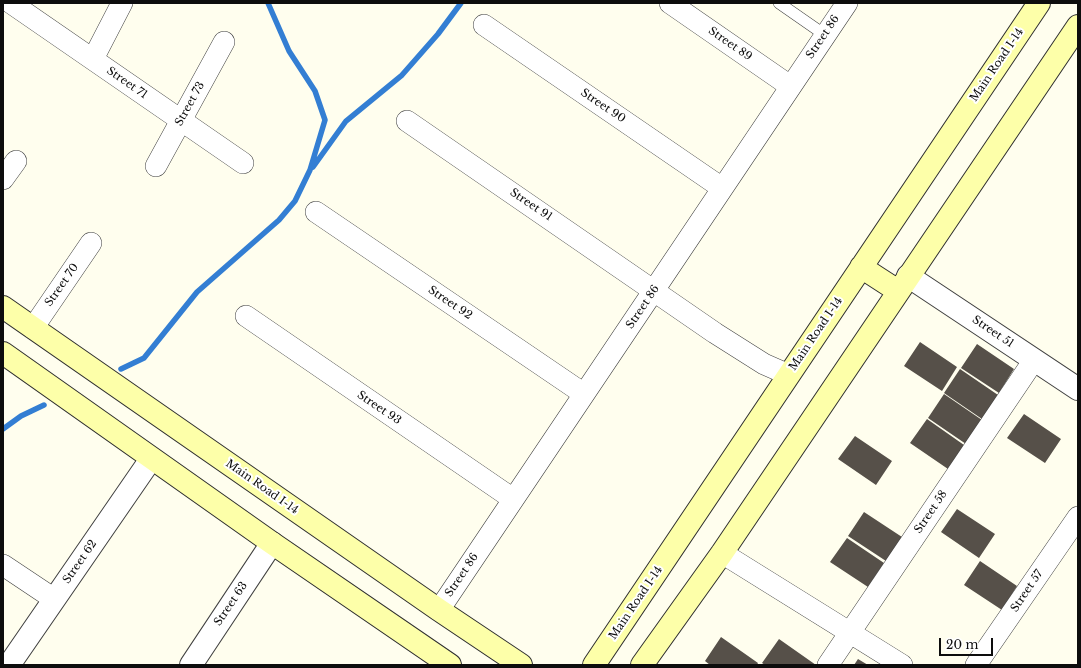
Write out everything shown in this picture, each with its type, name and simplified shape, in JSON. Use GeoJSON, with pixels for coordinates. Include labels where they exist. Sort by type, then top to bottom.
{"type":"FeatureCollection","features":[{"type":"Feature","properties":{"kind":"main road","name":"Main Road I-14"},"geometry":{"type":"LineString","coordinates":[[594,665],[1039,3]]}},
{"type":"Feature","properties":{"kind":"main road"},"geometry":{"type":"LineString","coordinates":[[642,665],[722,553],[1078,26]]}},
{"type":"Feature","properties":{"kind":"main road"},"geometry":{"type":"LineString","coordinates":[[861,267],[903,283]]}},
{"type":"Feature","properties":{"kind":"main road","name":"Main Road I-14"},"geometry":{"type":"LineString","coordinates":[[3,307],[438,610],[521,665]]}},
{"type":"Feature","properties":{"kind":"main road"},"geometry":{"type":"LineString","coordinates":[[3,354],[151,459],[450,665]]}},
{"type":"Feature","properties":{"kind":"street","name":"Street 71"},"geometry":{"type":"LineString","coordinates":[[11,3],[243,163]]}},
{"type":"Feature","properties":{"kind":"street"},"geometry":{"type":"LineString","coordinates":[[93,60],[122,3]]}},
{"type":"Feature","properties":{"kind":"street","name":"Street 89"},"geometry":{"type":"LineString","coordinates":[[670,3],[790,86]]}},
{"type":"Feature","properties":{"kind":"street","name":"Street 86"},"geometry":{"type":"LineString","coordinates":[[438,610],[847,3]]}},
{"type":"Feature","properties":{"kind":"street","name":"Street 90"},"geometry":{"type":"LineString","coordinates":[[484,25],[722,188]]}},
{"type":"Feature","properties":{"kind":"street","name":"Street 73"},"geometry":{"type":"LineString","coordinates":[[156,166],[224,42]]}},
{"type":"Feature","properties":{"kind":"street","name":"Street 91"},"geometry":{"type":"LineString","coordinates":[[407,121],[655,289],[739,348],[764,364],[789,375]]}},
{"type":"Feature","properties":{"kind":"street"},"geometry":{"type":"LineString","coordinates":[[3,179],[16,161]]}},
{"type":"Feature","properties":{"kind":"street","name":"Street 92"},"geometry":{"type":"LineString","coordinates":[[316,212],[584,394]]}},
{"type":"Feature","properties":{"kind":"street","name":"Street 70"},"geometry":{"type":"LineString","coordinates":[[33,328],[92,243]]}},
{"type":"Feature","properties":{"kind":"street","name":"Street 51"},"geometry":{"type":"LineString","coordinates":[[903,283],[1034,360],[1078,389]]}},
{"type":"Feature","properties":{"kind":"street","name":"Street 93"},"geometry":{"type":"LineString","coordinates":[[246,316],[513,499]]}},
{"type":"Feature","properties":{"kind":"street","name":"Street 58"},"geometry":{"type":"LineString","coordinates":[[828,665],[1034,360]]}},
{"type":"Feature","properties":{"kind":"street","name":"Street 62"},"geometry":{"type":"LineString","coordinates":[[9,665],[151,459]]}},
{"type":"Feature","properties":{"kind":"street","name":"Street 57"},"geometry":{"type":"LineString","coordinates":[[976,665],[1078,517]]}},
{"type":"Feature","properties":{"kind":"street","name":"Street 63"},"geometry":{"type":"LineString","coordinates":[[191,665],[272,543]]}},
{"type":"Feature","properties":{"kind":"street"},"geometry":{"type":"LineString","coordinates":[[722,553],[902,665]]}},
{"type":"Feature","properties":{"kind":"street"},"geometry":{"type":"LineString","coordinates":[[3,565],[54,599]]}},
{"type":"Feature","properties":{"kind":"lane"},"geometry":{"type":"LineString","coordinates":[[779,3],[825,35]]}},
{"type":"Feature","properties":{"kind":"building"},"geometry":{"type":"Polygon","coordinates":[[[920,342],[957,367],[942,391],[904,366],[920,342]]]}},
{"type":"Feature","properties":{"kind":"building"},"geometry":{"type":"Polygon","coordinates":[[[977,344],[1014,369],[999,393],[961,368],[977,344]]]}},
{"type":"Feature","properties":{"kind":"building"},"geometry":{"type":"Polygon","coordinates":[[[960,369],[998,395],[982,419],[944,393],[960,369]]]}},
{"type":"Feature","properties":{"kind":"building"},"geometry":{"type":"Polygon","coordinates":[[[944,394],[982,420],[966,444],[928,418],[944,394]]]}},
{"type":"Feature","properties":{"kind":"building"},"geometry":{"type":"Polygon","coordinates":[[[1024,414],[1061,439],[1045,463],[1007,438],[1024,414]]]}},
{"type":"Feature","properties":{"kind":"building"},"geometry":{"type":"Polygon","coordinates":[[[927,419],[964,445],[948,469],[910,443],[927,419]]]}},
{"type":"Feature","properties":{"kind":"building"},"geometry":{"type":"Polygon","coordinates":[[[855,436],[892,461],[876,485],[838,459],[855,436]]]}},
{"type":"Feature","properties":{"kind":"building"},"geometry":{"type":"Polygon","coordinates":[[[957,509],[995,534],[979,558],[941,532],[957,509]]]}},
{"type":"Feature","properties":{"kind":"building"},"geometry":{"type":"Polygon","coordinates":[[[864,512],[902,537],[886,561],[848,536],[864,512]]]}},
{"type":"Feature","properties":{"kind":"building"},"geometry":{"type":"Polygon","coordinates":[[[847,538],[884,563],[868,587],[830,562],[847,538]]]}},
{"type":"Feature","properties":{"kind":"building"},"geometry":{"type":"Polygon","coordinates":[[[980,561],[1017,586],[1002,610],[964,585],[980,561]]]}},
{"type":"Feature","properties":{"kind":"building"},"geometry":{"type":"Polygon","coordinates":[[[721,637],[758,663],[757,665],[710,665],[705,661],[721,637]]]}},
{"type":"Feature","properties":{"kind":"building"},"geometry":{"type":"Polygon","coordinates":[[[779,639],[816,665],[765,665],[762,663],[779,639]]]}},
{"type":"Feature","properties":{"kind":"building"},"geometry":{"type":"Polygon","coordinates":[[[858,659],[868,665],[854,665],[858,659]]]}},
{"type":"Feature","properties":{"kind":"waterway"},"geometry":{"type":"LineString","coordinates":[[121,369],[144,358],[197,292],[279,220],[295,201],[310,170],[325,120],[315,91],[289,51],[268,3]]}},
{"type":"Feature","properties":{"kind":"waterway"},"geometry":{"type":"LineString","coordinates":[[313,167],[346,121],[402,75],[438,34],[461,3]]}},
{"type":"Feature","properties":{"kind":"waterway"},"geometry":{"type":"LineString","coordinates":[[3,429],[21,416],[44,405]]}}]}
